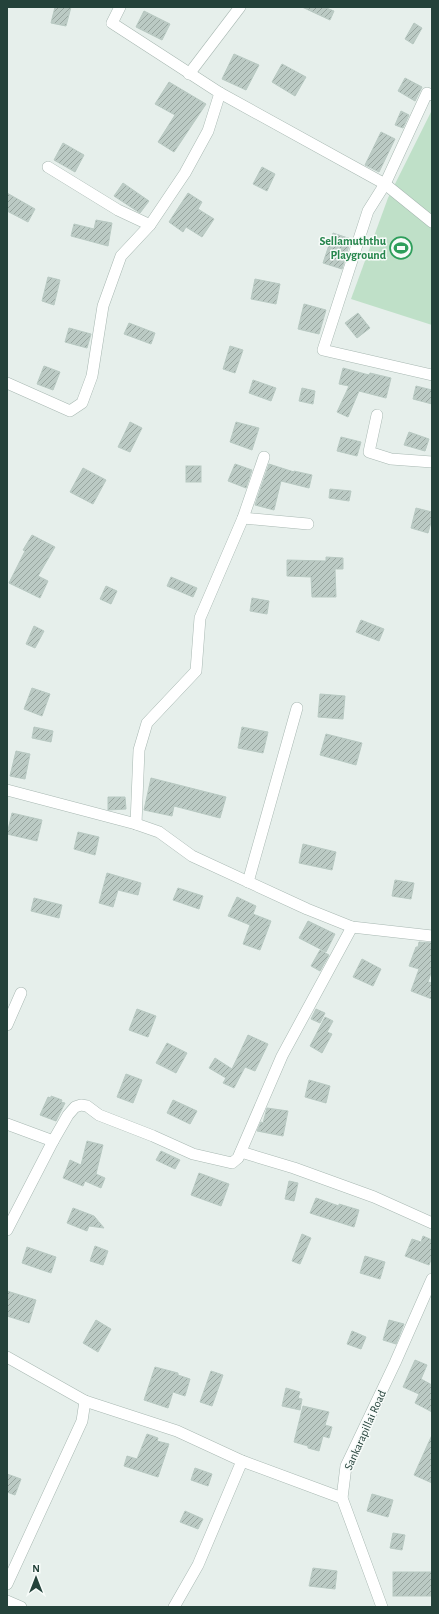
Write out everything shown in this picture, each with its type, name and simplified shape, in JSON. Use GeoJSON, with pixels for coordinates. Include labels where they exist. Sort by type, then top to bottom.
{"type":"FeatureCollection","features":[{"type":"Feature","properties":{"kind":"street"},"geometry":{"type":"LineString","coordinates":[[120,7],[112,23],[220,93],[385,184],[432,222]]}},
{"type":"Feature","properties":{"kind":"street"},"geometry":{"type":"LineString","coordinates":[[189,74],[240,7]]}},
{"type":"Feature","properties":{"kind":"street"},"geometry":{"type":"LineString","coordinates":[[7,383],[70,411],[82,403],[92,376],[103,306],[120,256],[150,225],[185,173],[208,131],[220,93]]}},
{"type":"Feature","properties":{"kind":"street"},"geometry":{"type":"LineString","coordinates":[[432,95],[427,93],[385,184],[368,211],[323,350],[432,375]]}},
{"type":"Feature","properties":{"kind":"street"},"geometry":{"type":"LineString","coordinates":[[48,167],[118,210],[150,225]]}},
{"type":"Feature","properties":{"kind":"street"},"geometry":{"type":"LineString","coordinates":[[376,415],[369,452],[392,459],[432,462]]}},
{"type":"Feature","properties":{"kind":"street"},"geometry":{"type":"LineString","coordinates":[[136,824],[139,750],[147,723],[196,671],[200,618],[243,518],[264,457]]}},
{"type":"Feature","properties":{"kind":"street"},"geometry":{"type":"LineString","coordinates":[[243,518],[308,524]]}},
{"type":"Feature","properties":{"kind":"street"},"geometry":{"type":"LineString","coordinates":[[248,882],[297,708]]}},
{"type":"Feature","properties":{"kind":"street"},"geometry":{"type":"LineString","coordinates":[[7,790],[136,824],[159,832],[192,856],[307,909],[352,927],[432,936]]}},
{"type":"Feature","properties":{"kind":"street"},"geometry":{"type":"LineString","coordinates":[[7,1230],[68,1115],[75,1107],[81,1104],[87,1106],[99,1115],[153,1136],[193,1154],[232,1163],[238,1158],[282,1056],[352,927]]}},
{"type":"Feature","properties":{"kind":"street"},"geometry":{"type":"LineString","coordinates":[[7,1025],[21,993]]}},
{"type":"Feature","properties":{"kind":"street"},"geometry":{"type":"LineString","coordinates":[[7,1124],[53,1141]]}},
{"type":"Feature","properties":{"kind":"street"},"geometry":{"type":"LineString","coordinates":[[241,1152],[294,1168],[374,1197],[432,1223]]}},
{"type":"Feature","properties":{"kind":"street","name":"Sankarapillai Road"},"geometry":{"type":"LineString","coordinates":[[382,1607],[342,1498],[346,1466],[395,1363],[432,1279]]}},
{"type":"Feature","properties":{"kind":"street"},"geometry":{"type":"LineString","coordinates":[[7,1356],[85,1402],[177,1431],[242,1461],[342,1498]]}},
{"type":"Feature","properties":{"kind":"street"},"geometry":{"type":"LineString","coordinates":[[7,1584],[82,1421],[85,1402]]}},
{"type":"Feature","properties":{"kind":"street"},"geometry":{"type":"LineString","coordinates":[[174,1607],[198,1565],[242,1461]]}},
{"type":"Feature","properties":{"kind":"street"},"geometry":{"type":"LineString","coordinates":[[7,1601],[21,1607]]}},
{"type":"Feature","properties":{"kind":"green space","name":"Sellamuththu Playground"},"geometry":{"type":"Polygon","coordinates":[[[432,110],[432,325],[351,299],[388,198],[432,110]]]}},
{"type":"Feature","properties":{"kind":"building"},"geometry":{"type":"Polygon","coordinates":[[[55,7],[71,7],[66,26],[51,23],[55,7]]]}},
{"type":"Feature","properties":{"kind":"building"},"geometry":{"type":"Polygon","coordinates":[[[302,7],[324,7],[334,11],[330,20],[302,7]]]}},
{"type":"Feature","properties":{"kind":"building"},"geometry":{"type":"Polygon","coordinates":[[[144,11],[170,24],[162,40],[136,27],[144,11]]]}},
{"type":"Feature","properties":{"kind":"building"},"geometry":{"type":"Polygon","coordinates":[[[414,23],[422,28],[413,44],[405,39],[414,23]]]}},
{"type":"Feature","properties":{"kind":"building"},"geometry":{"type":"Polygon","coordinates":[[[234,54],[259,65],[246,90],[222,79],[234,54]]]}},
{"type":"Feature","properties":{"kind":"building"},"geometry":{"type":"Polygon","coordinates":[[[282,64],[306,77],[295,96],[272,82],[282,64]]]}},
{"type":"Feature","properties":{"kind":"building"},"geometry":{"type":"Polygon","coordinates":[[[405,78],[422,87],[415,101],[398,91],[405,78]]]}},
{"type":"Feature","properties":{"kind":"building"},"geometry":{"type":"Polygon","coordinates":[[[169,82],[206,104],[174,152],[158,142],[175,115],[155,104],[169,82]]]}},
{"type":"Feature","properties":{"kind":"building"},"geometry":{"type":"Polygon","coordinates":[[[401,111],[409,115],[403,128],[395,125],[401,111]]]}},
{"type":"Feature","properties":{"kind":"building"},"geometry":{"type":"Polygon","coordinates":[[[381,132],[395,139],[379,172],[365,165],[381,132]]]}},
{"type":"Feature","properties":{"kind":"building"},"geometry":{"type":"Polygon","coordinates":[[[63,143],[84,155],[75,172],[54,160],[63,143]]]}},
{"type":"Feature","properties":{"kind":"building"},"geometry":{"type":"Polygon","coordinates":[[[262,167],[275,174],[267,191],[253,184],[262,167]]]}},
{"type":"Feature","properties":{"kind":"building"},"geometry":{"type":"Polygon","coordinates":[[[123,183],[149,201],[140,213],[114,196],[123,183]]]}},
{"type":"Feature","properties":{"kind":"building"},"geometry":{"type":"Polygon","coordinates":[[[7,193],[35,209],[28,222],[7,211],[7,193]]]}},
{"type":"Feature","properties":{"kind":"building"},"geometry":{"type":"Polygon","coordinates":[[[188,193],[202,202],[198,209],[214,219],[202,237],[186,227],[183,232],[169,222],[188,193]]]}},
{"type":"Feature","properties":{"kind":"building"},"geometry":{"type":"Polygon","coordinates":[[[96,220],[112,223],[108,246],[71,236],[74,224],[94,229],[96,220]]]}},
{"type":"Feature","properties":{"kind":"building"},"geometry":{"type":"Polygon","coordinates":[[[333,233],[351,239],[342,269],[323,263],[333,233]]]}},
{"type":"Feature","properties":{"kind":"building"},"geometry":{"type":"Polygon","coordinates":[[[48,277],[60,280],[54,305],[42,301],[48,277]]]}},
{"type":"Feature","properties":{"kind":"building"},"geometry":{"type":"Polygon","coordinates":[[[255,279],[280,284],[276,304],[251,299],[255,279]]]}},
{"type":"Feature","properties":{"kind":"building"},"geometry":{"type":"Polygon","coordinates":[[[304,304],[326,310],[319,334],[298,329],[304,304]]]}},
{"type":"Feature","properties":{"kind":"building"},"geometry":{"type":"Polygon","coordinates":[[[358,313],[370,328],[357,338],[345,323],[358,313]]]}},
{"type":"Feature","properties":{"kind":"building"},"geometry":{"type":"Polygon","coordinates":[[[129,323],[155,333],[151,344],[124,334],[129,323]]]}},
{"type":"Feature","properties":{"kind":"building"},"geometry":{"type":"Polygon","coordinates":[[[69,328],[91,334],[87,348],[65,342],[69,328]]]}},
{"type":"Feature","properties":{"kind":"building"},"geometry":{"type":"Polygon","coordinates":[[[230,346],[243,350],[235,373],[223,369],[230,346]]]}},
{"type":"Feature","properties":{"kind":"building"},"geometry":{"type":"Polygon","coordinates":[[[44,366],[60,372],[53,390],[37,384],[44,366]]]}},
{"type":"Feature","properties":{"kind":"building"},"geometry":{"type":"Polygon","coordinates":[[[343,368],[369,375],[370,373],[391,378],[386,398],[359,391],[348,417],[337,412],[349,386],[339,384],[343,368]]]}},
{"type":"Feature","properties":{"kind":"building"},"geometry":{"type":"Polygon","coordinates":[[[253,380],[276,388],[271,401],[249,393],[253,380]]]}},
{"type":"Feature","properties":{"kind":"building"},"geometry":{"type":"Polygon","coordinates":[[[416,386],[432,390],[432,404],[413,399],[416,386]]]}},
{"type":"Feature","properties":{"kind":"building"},"geometry":{"type":"Polygon","coordinates":[[[302,388],[315,391],[313,404],[299,401],[302,388]]]}},
{"type":"Feature","properties":{"kind":"building"},"geometry":{"type":"Polygon","coordinates":[[[130,422],[142,428],[130,452],[118,447],[130,422]]]}},
{"type":"Feature","properties":{"kind":"building"},"geometry":{"type":"Polygon","coordinates":[[[236,422],[259,428],[252,450],[230,442],[236,422]]]}},
{"type":"Feature","properties":{"kind":"building"},"geometry":{"type":"Polygon","coordinates":[[[409,432],[429,439],[425,451],[404,445],[409,432]]]}},
{"type":"Feature","properties":{"kind":"building"},"geometry":{"type":"Polygon","coordinates":[[[341,437],[361,442],[357,456],[337,451],[341,437]]]}},
{"type":"Feature","properties":{"kind":"building"},"geometry":{"type":"Polygon","coordinates":[[[235,464],[252,470],[246,488],[228,481],[235,464]]]}},
{"type":"Feature","properties":{"kind":"building"},"geometry":{"type":"Polygon","coordinates":[[[269,464],[294,472],[312,475],[309,488],[281,481],[274,510],[255,505],[269,464]]]}},
{"type":"Feature","properties":{"kind":"building"},"geometry":{"type":"Polygon","coordinates":[[[186,466],[201,466],[201,482],[186,482],[186,466]]]}},
{"type":"Feature","properties":{"kind":"building"},"geometry":{"type":"Polygon","coordinates":[[[83,468],[106,480],[93,504],[70,492],[83,468]]]}},
{"type":"Feature","properties":{"kind":"building"},"geometry":{"type":"Polygon","coordinates":[[[330,489],[351,491],[349,501],[329,498],[330,489]]]}},
{"type":"Feature","properties":{"kind":"building"},"geometry":{"type":"Polygon","coordinates":[[[416,508],[432,512],[432,519],[428,533],[411,528],[416,508]]]}},
{"type":"Feature","properties":{"kind":"building"},"geometry":{"type":"Polygon","coordinates":[[[32,535],[55,547],[38,576],[48,581],[40,598],[9,583],[25,551],[23,550],[32,535]]]}},
{"type":"Feature","properties":{"kind":"building"},"geometry":{"type":"Polygon","coordinates":[[[326,557],[343,558],[343,569],[335,569],[336,597],[312,597],[311,577],[287,576],[287,560],[326,561],[326,557]]]}},
{"type":"Feature","properties":{"kind":"building"},"geometry":{"type":"Polygon","coordinates":[[[171,577],[197,588],[193,597],[167,586],[171,577]]]}},
{"type":"Feature","properties":{"kind":"building"},"geometry":{"type":"Polygon","coordinates":[[[106,586],[117,591],[111,604],[100,599],[106,586]]]}},
{"type":"Feature","properties":{"kind":"building"},"geometry":{"type":"Polygon","coordinates":[[[252,598],[269,601],[267,614],[250,611],[252,598]]]}},
{"type":"Feature","properties":{"kind":"building"},"geometry":{"type":"Polygon","coordinates":[[[361,620],[384,629],[379,641],[356,632],[361,620]]]}},
{"type":"Feature","properties":{"kind":"building"},"geometry":{"type":"Polygon","coordinates":[[[34,626],[44,631],[35,648],[26,644],[34,626]]]}},
{"type":"Feature","properties":{"kind":"building"},"geometry":{"type":"Polygon","coordinates":[[[32,688],[50,694],[42,716],[24,709],[32,688]]]}},
{"type":"Feature","properties":{"kind":"building"},"geometry":{"type":"Polygon","coordinates":[[[320,694],[345,696],[343,719],[318,717],[320,694]]]}},
{"type":"Feature","properties":{"kind":"building"},"geometry":{"type":"Polygon","coordinates":[[[34,727],[53,731],[51,742],[32,738],[34,727]]]}},
{"type":"Feature","properties":{"kind":"building"},"geometry":{"type":"Polygon","coordinates":[[[242,727],[268,732],[263,753],[238,748],[242,727]]]}},
{"type":"Feature","properties":{"kind":"building"},"geometry":{"type":"Polygon","coordinates":[[[326,734],[362,743],[356,765],[320,755],[326,734]]]}},
{"type":"Feature","properties":{"kind":"building"},"geometry":{"type":"Polygon","coordinates":[[[16,751],[30,754],[25,779],[10,776],[16,751]]]}},
{"type":"Feature","properties":{"kind":"building"},"geometry":{"type":"Polygon","coordinates":[[[151,778],[226,797],[220,818],[174,806],[172,816],[144,810],[151,778]]]}},
{"type":"Feature","properties":{"kind":"building"},"geometry":{"type":"Polygon","coordinates":[[[108,797],[125,797],[126,809],[108,810],[108,797]]]}},
{"type":"Feature","properties":{"kind":"building"},"geometry":{"type":"Polygon","coordinates":[[[12,813],[42,820],[37,841],[7,834],[12,813]]]}},
{"type":"Feature","properties":{"kind":"building"},"geometry":{"type":"Polygon","coordinates":[[[78,832],[99,837],[95,855],[74,849],[78,832]]]}},
{"type":"Feature","properties":{"kind":"building"},"geometry":{"type":"Polygon","coordinates":[[[303,844],[336,852],[332,870],[299,863],[303,844]]]}},
{"type":"Feature","properties":{"kind":"building"},"geometry":{"type":"Polygon","coordinates":[[[107,873],[141,883],[138,895],[118,890],[113,907],[99,903],[107,873]]]}},
{"type":"Feature","properties":{"kind":"building"},"geometry":{"type":"Polygon","coordinates":[[[395,880],[414,883],[411,899],[392,896],[395,880]]]}},
{"type":"Feature","properties":{"kind":"building"},"geometry":{"type":"Polygon","coordinates":[[[178,888],[203,896],[199,909],[173,900],[178,888]]]}},
{"type":"Feature","properties":{"kind":"building"},"geometry":{"type":"Polygon","coordinates":[[[237,897],[256,906],[253,914],[271,921],[260,950],[243,944],[250,925],[228,916],[237,897]]]}},
{"type":"Feature","properties":{"kind":"building"},"geometry":{"type":"Polygon","coordinates":[[[34,898],[62,905],[59,918],[31,911],[34,898]]]}},
{"type":"Feature","properties":{"kind":"building"},"geometry":{"type":"Polygon","coordinates":[[[308,921],[335,934],[326,952],[299,938],[308,921]]]}},
{"type":"Feature","properties":{"kind":"building"},"geometry":{"type":"Polygon","coordinates":[[[419,942],[432,943],[432,970],[428,982],[432,983],[432,999],[411,991],[419,969],[409,966],[419,942]]]}},
{"type":"Feature","properties":{"kind":"building"},"geometry":{"type":"Polygon","coordinates":[[[320,950],[329,955],[320,971],[311,966],[320,950]]]}},
{"type":"Feature","properties":{"kind":"building"},"geometry":{"type":"Polygon","coordinates":[[[362,959],[381,969],[373,986],[353,977],[362,959]]]}},
{"type":"Feature","properties":{"kind":"building"},"geometry":{"type":"Polygon","coordinates":[[[137,1009],[156,1016],[148,1037],[129,1030],[137,1009]]]}},
{"type":"Feature","properties":{"kind":"building"},"geometry":{"type":"Polygon","coordinates":[[[316,1009],[325,1013],[320,1023],[311,1019],[316,1009]]]}},
{"type":"Feature","properties":{"kind":"building"},"geometry":{"type":"Polygon","coordinates":[[[325,1017],[333,1021],[327,1032],[332,1034],[322,1053],[310,1046],[325,1017]]]}},
{"type":"Feature","properties":{"kind":"building"},"geometry":{"type":"Polygon","coordinates":[[[248,1035],[268,1044],[255,1071],[245,1067],[234,1088],[223,1083],[226,1078],[209,1068],[215,1058],[232,1069],[248,1035]]]}},
{"type":"Feature","properties":{"kind":"building"},"geometry":{"type":"Polygon","coordinates":[[[167,1043],[187,1053],[176,1073],[156,1063],[167,1043]]]}},
{"type":"Feature","properties":{"kind":"building"},"geometry":{"type":"Polygon","coordinates":[[[126,1074],[142,1080],[133,1103],[117,1097],[126,1074]]]}},
{"type":"Feature","properties":{"kind":"building"},"geometry":{"type":"Polygon","coordinates":[[[309,1080],[330,1086],[326,1103],[305,1097],[309,1080]]]}},
{"type":"Feature","properties":{"kind":"building"},"geometry":{"type":"Polygon","coordinates":[[[51,1096],[62,1100],[61,1102],[65,1103],[56,1121],[40,1115],[48,1097],[51,1098],[51,1096]]]}},
{"type":"Feature","properties":{"kind":"building"},"geometry":{"type":"Polygon","coordinates":[[[173,1100],[197,1111],[190,1124],[167,1113],[173,1100]]]}},
{"type":"Feature","properties":{"kind":"building"},"geometry":{"type":"Polygon","coordinates":[[[267,1108],[288,1111],[283,1136],[257,1131],[261,1122],[263,1123],[267,1108]]]}},
{"type":"Feature","properties":{"kind":"building"},"geometry":{"type":"Polygon","coordinates":[[[87,1141],[103,1145],[96,1174],[105,1178],[101,1188],[85,1181],[83,1186],[63,1178],[70,1160],[81,1165],[87,1141]]]}},
{"type":"Feature","properties":{"kind":"building"},"geometry":{"type":"Polygon","coordinates":[[[161,1151],[180,1160],[175,1169],[156,1160],[161,1151]]]}},
{"type":"Feature","properties":{"kind":"building"},"geometry":{"type":"Polygon","coordinates":[[[199,1173],[229,1184],[221,1206],[191,1195],[199,1173]]]}},
{"type":"Feature","properties":{"kind":"building"},"geometry":{"type":"Polygon","coordinates":[[[289,1181],[298,1183],[294,1201],[285,1199],[289,1181]]]}},
{"type":"Feature","properties":{"kind":"building"},"geometry":{"type":"Polygon","coordinates":[[[316,1198],[339,1206],[339,1204],[359,1210],[354,1227],[310,1213],[316,1198]]]}},
{"type":"Feature","properties":{"kind":"building"},"geometry":{"type":"Polygon","coordinates":[[[73,1208],[94,1216],[104,1228],[89,1226],[87,1231],[67,1223],[73,1208]]]}},
{"type":"Feature","properties":{"kind":"building"},"geometry":{"type":"Polygon","coordinates":[[[302,1234],[311,1238],[300,1264],[292,1261],[302,1234]]]}},
{"type":"Feature","properties":{"kind":"building"},"geometry":{"type":"Polygon","coordinates":[[[423,1236],[432,1240],[432,1257],[429,1265],[405,1256],[412,1239],[421,1242],[423,1236]]]}},
{"type":"Feature","properties":{"kind":"building"},"geometry":{"type":"Polygon","coordinates":[[[95,1246],[108,1251],[103,1265],[90,1261],[95,1246]]]}},
{"type":"Feature","properties":{"kind":"building"},"geometry":{"type":"Polygon","coordinates":[[[27,1247],[56,1257],[51,1273],[22,1263],[27,1247]]]}},
{"type":"Feature","properties":{"kind":"building"},"geometry":{"type":"Polygon","coordinates":[[[365,1256],[385,1262],[380,1279],[360,1273],[365,1256]]]}},
{"type":"Feature","properties":{"kind":"building"},"geometry":{"type":"Polygon","coordinates":[[[7,1291],[36,1300],[29,1323],[7,1316],[7,1291]]]}},
{"type":"Feature","properties":{"kind":"building"},"geometry":{"type":"Polygon","coordinates":[[[96,1320],[111,1329],[98,1352],[83,1343],[96,1320]]]}},
{"type":"Feature","properties":{"kind":"building"},"geometry":{"type":"Polygon","coordinates":[[[389,1320],[404,1324],[396,1344],[383,1340],[389,1320]]]}},
{"type":"Feature","properties":{"kind":"building"},"geometry":{"type":"Polygon","coordinates":[[[352,1331],[366,1337],[361,1349],[347,1344],[352,1331]]]}},
{"type":"Feature","properties":{"kind":"building"},"geometry":{"type":"Polygon","coordinates":[[[415,1360],[427,1365],[421,1379],[432,1385],[432,1412],[415,1403],[419,1394],[403,1387],[415,1360]]]}},
{"type":"Feature","properties":{"kind":"building"},"geometry":{"type":"Polygon","coordinates":[[[155,1367],[178,1373],[178,1375],[190,1379],[185,1396],[173,1392],[168,1408],[144,1400],[155,1367]]]}},
{"type":"Feature","properties":{"kind":"building"},"geometry":{"type":"Polygon","coordinates":[[[211,1371],[223,1375],[212,1406],[200,1402],[211,1371]]]}},
{"type":"Feature","properties":{"kind":"building"},"geometry":{"type":"Polygon","coordinates":[[[286,1388],[300,1392],[298,1398],[302,1399],[300,1410],[282,1406],[286,1388]]]}},
{"type":"Feature","properties":{"kind":"building"},"geometry":{"type":"Polygon","coordinates":[[[303,1406],[329,1412],[325,1425],[332,1427],[329,1438],[323,1436],[319,1451],[294,1442],[303,1406]]]}},
{"type":"Feature","properties":{"kind":"building"},"geometry":{"type":"Polygon","coordinates":[[[147,1434],[158,1438],[157,1441],[169,1444],[158,1477],[124,1466],[127,1456],[137,1459],[147,1434]]]}},
{"type":"Feature","properties":{"kind":"building"},"geometry":{"type":"Polygon","coordinates":[[[432,1435],[432,1483],[414,1475],[432,1435]]]}},
{"type":"Feature","properties":{"kind":"building"},"geometry":{"type":"Polygon","coordinates":[[[195,1468],[212,1474],[208,1486],[191,1480],[195,1468]]]}},
{"type":"Feature","properties":{"kind":"building"},"geometry":{"type":"Polygon","coordinates":[[[7,1474],[21,1479],[15,1495],[7,1492],[7,1474]]]}},
{"type":"Feature","properties":{"kind":"building"},"geometry":{"type":"Polygon","coordinates":[[[372,1494],[393,1500],[388,1517],[367,1511],[372,1494]]]}},
{"type":"Feature","properties":{"kind":"building"},"geometry":{"type":"Polygon","coordinates":[[[185,1511],[203,1519],[198,1529],[180,1522],[185,1511]]]}},
{"type":"Feature","properties":{"kind":"building"},"geometry":{"type":"Polygon","coordinates":[[[393,1533],[405,1535],[402,1550],[390,1548],[393,1533]]]}},
{"type":"Feature","properties":{"kind":"building"},"geometry":{"type":"Polygon","coordinates":[[[313,1568],[337,1571],[335,1589],[309,1586],[313,1568]]]}},
{"type":"Feature","properties":{"kind":"building"},"geometry":{"type":"Polygon","coordinates":[[[393,1572],[432,1572],[432,1596],[393,1596],[393,1572]]]}},
{"type":"Feature","properties":{"kind":"place","name":"Sellamuththu Playground"},"geometry":{"type":"Point","coordinates":[401,248]}}]}
